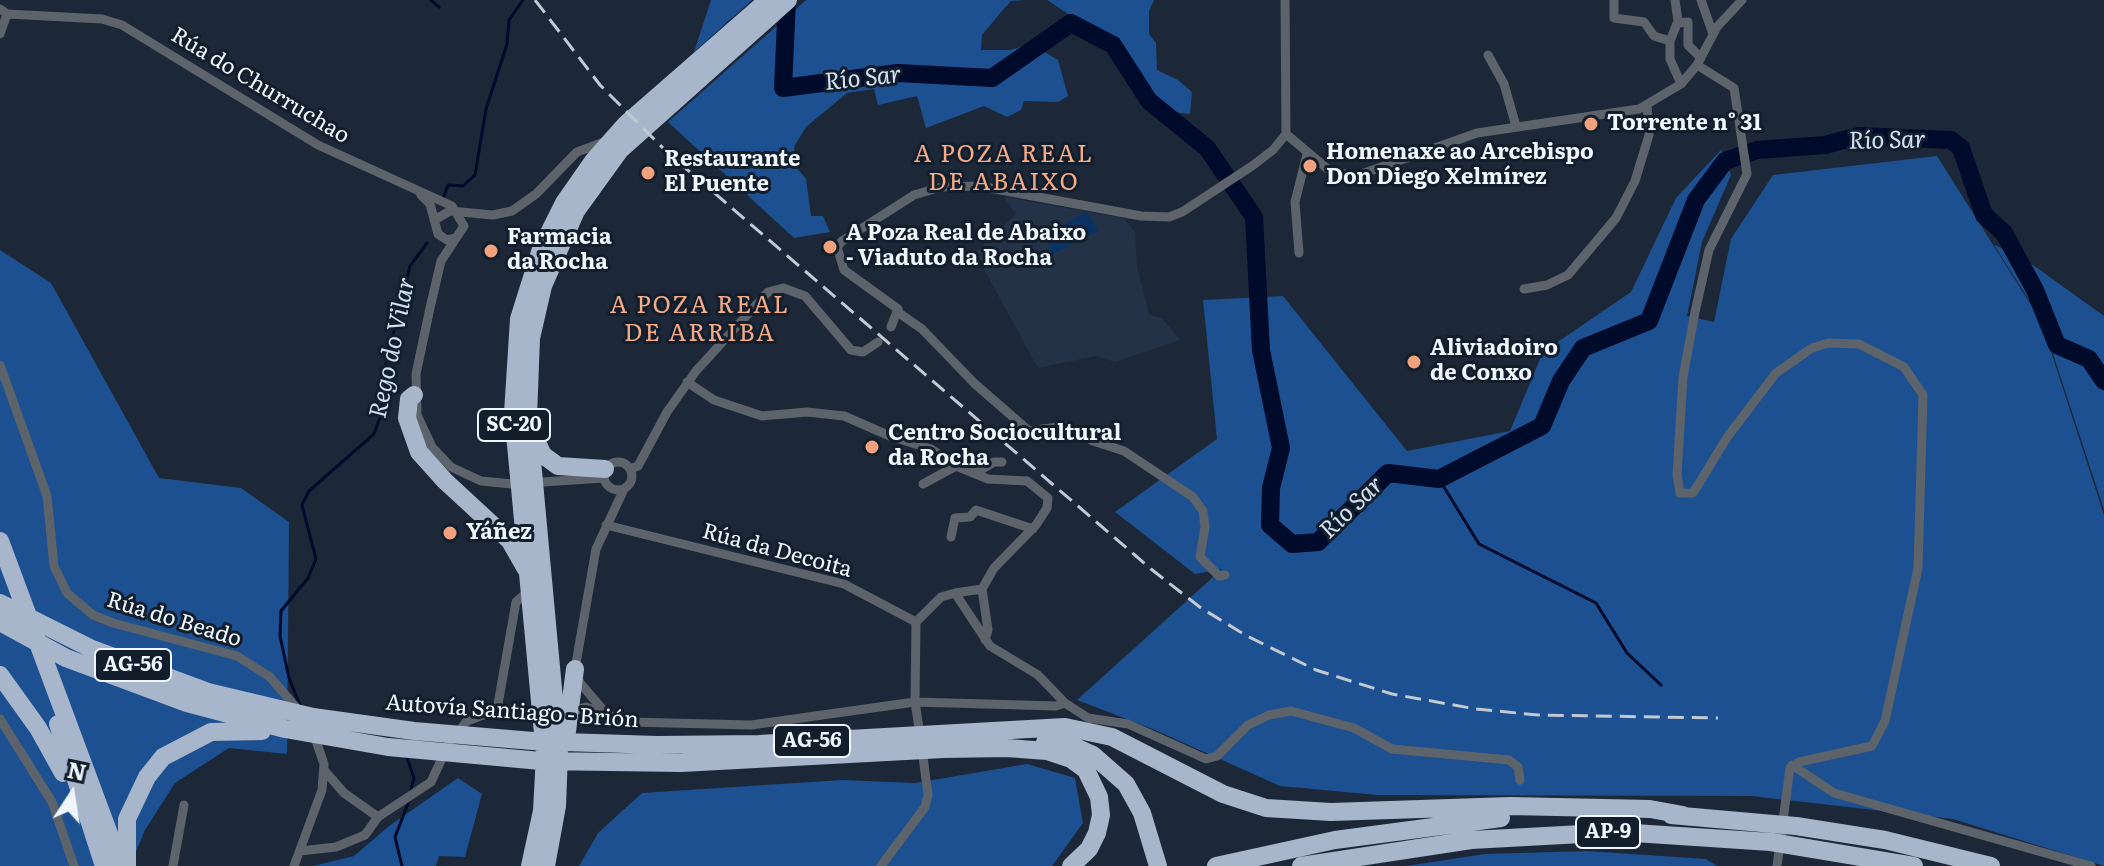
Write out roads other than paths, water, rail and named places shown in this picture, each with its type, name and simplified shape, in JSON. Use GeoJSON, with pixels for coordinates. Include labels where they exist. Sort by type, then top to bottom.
{"type":"FeatureCollection","features":[{"type":"Feature","properties":{"kind":"highway","name":"SC-20"},"geometry":{"type":"LineString","coordinates":[[530,866],[552,754],[528,417],[531,338],[552,262],[576,211],[631,129],[768,0]]}},
{"type":"Feature","properties":{"kind":"highway","name":"SC-20"},"geometry":{"type":"LineString","coordinates":[[546,866],[558,784],[530,582],[513,413],[519,319],[541,249],[570,195],[609,141],[631,129],[788,0]]}},
{"type":"Feature","properties":{"kind":"highway"},"geometry":{"type":"LineString","coordinates":[[414,395],[409,399],[407,418],[419,452],[445,481],[510,541],[530,582]]}},
{"type":"Feature","properties":{"kind":"highway"},"geometry":{"type":"LineString","coordinates":[[528,417],[538,447],[548,460],[569,468],[604,474]]}},
{"type":"Feature","properties":{"kind":"highway"},"geometry":{"type":"LineString","coordinates":[[0,541],[5,575],[121,866]]}},
{"type":"Feature","properties":{"kind":"highway","name":"Autovía Santiago - Brión"},"geometry":{"type":"LineString","coordinates":[[0,603],[92,649],[208,692],[274,709],[580,753],[1065,727],[1112,737],[1223,794],[1266,808],[1331,812],[1510,806],[1650,809],[1683,815]]}},
{"type":"Feature","properties":{"kind":"highway","name":"Autovía Santiago - Brión"},"geometry":{"type":"LineString","coordinates":[[0,622],[66,658],[141,688],[223,715],[285,731],[431,752],[580,753],[765,761],[943,749]]}},
{"type":"Feature","properties":{"kind":"highway"},"geometry":{"type":"LineString","coordinates":[[558,784],[565,771],[575,669]]}},
{"type":"Feature","properties":{"kind":"highway"},"geometry":{"type":"LineString","coordinates":[[0,675],[54,753],[87,818]]}},
{"type":"Feature","properties":{"kind":"highway"},"geometry":{"type":"LineString","coordinates":[[55,698],[87,818],[104,866]]}},
{"type":"Feature","properties":{"kind":"highway"},"geometry":{"type":"LineString","coordinates":[[1043,728],[1104,749],[1127,769],[1152,810],[1169,866]]}},
{"type":"Feature","properties":{"kind":"highway"},"geometry":{"type":"LineString","coordinates":[[127,866],[127,819],[147,777],[163,757],[211,732],[285,731]]}},
{"type":"Feature","properties":{"kind":"highway"},"geometry":{"type":"LineString","coordinates":[[943,749],[1034,741],[1073,746],[1093,755],[1126,784],[1142,813],[1158,866]]}},
{"type":"Feature","properties":{"kind":"highway"},"geometry":{"type":"LineString","coordinates":[[943,749],[1047,751],[1071,759],[1086,770],[1094,782],[1101,815],[1089,849],[1071,866]]}},
{"type":"Feature","properties":{"kind":"highway","name":"AP-9"},"geometry":{"type":"LineString","coordinates":[[1221,864],[1335,840],[1466,821],[1683,815],[1826,830],[1991,866]]}},
{"type":"Feature","properties":{"kind":"highway","name":"AP-9"},"geometry":{"type":"LineString","coordinates":[[1301,866],[1471,840],[1619,832],[1771,842],[1914,866]]}},
{"type":"Feature","properties":{"kind":"highway"},"geometry":{"type":"LineString","coordinates":[[1316,866],[1354,856]]}},
{"type":"Feature","properties":{"kind":"street"},"geometry":{"type":"LineString","coordinates":[[1225,575],[1219,576],[1200,557],[1205,527],[1203,511],[1193,497],[1124,451],[1093,441],[1065,426],[1053,425],[1034,433],[1024,428],[922,329],[899,313],[891,302],[844,270],[837,247],[921,192],[941,187],[979,186],[1158,217],[1182,212],[1269,154],[1286,134],[1285,0]]}},
{"type":"Feature","properties":{"kind":"street"},"geometry":{"type":"LineString","coordinates":[[1614,0],[1614,18],[1644,22],[1654,36],[1670,41]]}},
{"type":"Feature","properties":{"kind":"street"},"geometry":{"type":"LineString","coordinates":[[1675,0],[1678,23],[1670,41],[1670,59],[1681,84]]}},
{"type":"Feature","properties":{"kind":"street"},"geometry":{"type":"LineString","coordinates":[[1701,0],[1713,34]]}},
{"type":"Feature","properties":{"kind":"street"},"geometry":{"type":"LineString","coordinates":[[1286,134],[1330,171],[1356,176],[1465,136],[1516,126],[1620,113],[1647,106],[1681,84],[1699,61],[1713,34],[1742,0]]}},
{"type":"Feature","properties":{"kind":"street"},"geometry":{"type":"LineString","coordinates":[[0,34],[3,12]]}},
{"type":"Feature","properties":{"kind":"street","name":"Rúa do Churruchao"},"geometry":{"type":"LineString","coordinates":[[3,12],[102,19],[122,25],[318,145],[448,203],[458,213],[493,215],[512,211],[536,194],[577,152],[609,141]]}},
{"type":"Feature","properties":{"kind":"street"},"geometry":{"type":"LineString","coordinates":[[1678,23],[1688,22],[1688,45],[1699,61],[1734,88],[1746,180],[1718,226],[1709,250],[1683,377],[1677,475],[1682,494],[1693,493],[1728,436],[1776,373],[1812,348],[1844,342],[1859,344],[1889,357],[1915,380],[1923,395],[1918,568],[1880,737],[1867,749],[1792,765]]}},
{"type":"Feature","properties":{"kind":"street"},"geometry":{"type":"LineString","coordinates":[[1488,55],[1504,84],[1516,126]]}},
{"type":"Feature","properties":{"kind":"street"},"geometry":{"type":"LineString","coordinates":[[1524,289],[1547,285],[1568,275],[1616,218],[1635,181],[1649,135],[1647,106]]}},
{"type":"Feature","properties":{"kind":"street"},"geometry":{"type":"LineString","coordinates":[[1299,253],[1295,202],[1307,154]]}},
{"type":"Feature","properties":{"kind":"street","name":"Rúa do Churruchao"},"geometry":{"type":"LineString","coordinates":[[408,186],[427,200],[436,219]]}},
{"type":"Feature","properties":{"kind":"street"},"geometry":{"type":"LineString","coordinates":[[441,261],[464,226],[458,213],[446,211],[436,219],[441,261],[419,352],[414,395],[423,432],[444,460],[474,479],[512,484]]}},
{"type":"Feature","properties":{"kind":"street"},"geometry":{"type":"LineString","coordinates":[[440,236],[456,238]]}},
{"type":"Feature","properties":{"kind":"street"},"geometry":{"type":"LineString","coordinates":[[543,482],[604,474],[617,462],[630,469],[638,466],[687,382],[742,318],[772,289],[788,289],[805,296],[851,350],[863,352],[878,342]]}},
{"type":"Feature","properties":{"kind":"street"},"geometry":{"type":"LineString","coordinates":[[891,327],[899,313]]}},
{"type":"Feature","properties":{"kind":"street","name":"Rúa do Beado"},"geometry":{"type":"LineString","coordinates":[[0,365],[47,496],[54,566],[67,593],[93,615],[113,623],[218,650],[261,669],[304,717],[323,756],[324,770],[320,801],[294,866]]}},
{"type":"Feature","properties":{"kind":"street"},"geometry":{"type":"LineString","coordinates":[[687,382],[714,400],[762,416],[807,412],[844,416],[931,449],[956,466],[988,479],[1027,481],[1048,498],[1047,508],[1033,529],[994,568],[982,589],[988,630],[985,640]]}},
{"type":"Feature","properties":{"kind":"street"},"geometry":{"type":"LineString","coordinates":[[977,472],[994,462],[1002,462]]}},
{"type":"Feature","properties":{"kind":"street"},"geometry":{"type":"LineString","coordinates":[[923,484],[956,466]]}},
{"type":"Feature","properties":{"kind":"street"},"geometry":{"type":"LineString","coordinates":[[608,715],[580,683],[575,669],[596,549],[632,478],[630,469]]}},
{"type":"Feature","properties":{"kind":"street"},"geometry":{"type":"LineString","coordinates":[[604,474],[612,489],[624,489]]}},
{"type":"Feature","properties":{"kind":"street"},"geometry":{"type":"LineString","coordinates":[[951,537],[955,518],[970,517],[976,510],[1033,529]]}},
{"type":"Feature","properties":{"kind":"street","name":"Rúa da Decoita"},"geometry":{"type":"LineString","coordinates":[[606,525],[844,584],[916,622]]}},
{"type":"Feature","properties":{"kind":"street"},"geometry":{"type":"LineString","coordinates":[[300,851],[356,841],[370,830],[378,817],[431,782],[449,743],[467,721],[492,712],[498,701],[516,602],[530,582]]}},
{"type":"Feature","properties":{"kind":"street"},"geometry":{"type":"LineString","coordinates":[[881,866],[920,816],[928,795],[915,702],[916,622],[941,597],[982,589]]}},
{"type":"Feature","properties":{"kind":"street"},"geometry":{"type":"LineString","coordinates":[[955,593],[985,640],[1038,675],[1065,703],[1088,718],[1128,724],[1206,759],[1217,756],[1248,725],[1269,715],[1291,711],[1354,728],[1392,749],[1509,760],[1518,767],[1520,780]]}},
{"type":"Feature","properties":{"kind":"street"},"geometry":{"type":"LineString","coordinates":[[569,712],[586,707],[629,722],[751,725],[915,702],[1056,706],[1065,703]]}},
{"type":"Feature","properties":{"kind":"street"},"geometry":{"type":"LineString","coordinates":[[0,719],[52,802],[74,866]]}},
{"type":"Feature","properties":{"kind":"street"},"geometry":{"type":"LineString","coordinates":[[1777,866],[1792,765]]}},
{"type":"Feature","properties":{"kind":"street"},"geometry":{"type":"LineString","coordinates":[[1792,765],[1816,784],[1847,798],[2091,866]]}},
{"type":"Feature","properties":{"kind":"street"},"geometry":{"type":"LineString","coordinates":[[324,770],[344,793],[378,817]]}},
{"type":"Feature","properties":{"kind":"street"},"geometry":{"type":"LineString","coordinates":[[320,801],[335,793],[344,793]]}},
{"type":"Feature","properties":{"kind":"street"},"geometry":{"type":"LineString","coordinates":[[173,866],[184,805]]}},
{"type":"Feature","properties":{"kind":"waterway"},"geometry":{"type":"LineString","coordinates":[[431,0],[439,7]]}},
{"type":"Feature","properties":{"kind":"waterway"},"geometry":{"type":"LineString","coordinates":[[444,196],[448,185],[463,186],[475,175],[486,109],[507,44],[509,20],[523,0]]}},
{"type":"Feature","properties":{"kind":"waterway","name":"Río Sar"},"geometry":{"type":"LineString","coordinates":[[787,0],[783,88],[898,73],[992,78],[1071,23],[1113,45],[1149,101],[1207,148],[1254,217],[1261,350],[1281,448],[1271,488],[1270,525],[1292,544],[1318,542],[1388,473],[1439,479],[1542,426],[1561,381],[1583,348],[1649,321],[1696,200],[1725,161],[1757,150],[1825,145],[1859,136],[1951,140],[1961,148],[1984,215],[2004,233],[2035,290],[2057,345],[2089,359],[2104,381]]}},
{"type":"Feature","properties":{"kind":"waterway","name":"Rego do Vilar"},"geometry":{"type":"LineString","coordinates":[[300,705],[289,678],[280,636],[281,611],[308,578],[316,559],[302,505],[309,491],[374,434],[382,412],[384,371],[410,266],[427,243]]}},
{"type":"Feature","properties":{"kind":"waterway"},"geometry":{"type":"LineString","coordinates":[[1439,479],[1479,544],[1596,603],[1627,653],[1661,685]]}},
{"type":"Feature","properties":{"kind":"waterway","name":"Rego do Vilar"},"geometry":{"type":"LineString","coordinates":[[406,755],[414,778],[411,790]]}},
{"type":"Feature","properties":{"kind":"waterway","name":"Rego do Vilar"},"geometry":{"type":"LineString","coordinates":[[402,866],[395,837],[409,801]]}},
{"type":"Feature","properties":{"kind":"railway"},"geometry":{"type":"LineString","coordinates":[[535,0],[600,85],[668,153],[1151,569],[1201,608],[1247,636],[1316,670],[1392,694],[1476,709],[1538,715],[1718,718]]}},
{"type":"Feature","properties":{"kind":"place","name":"Torrente n° 31"},"geometry":{"type":"Point","coordinates":[1591,124]}},
{"type":"Feature","properties":{"kind":"place","name":"Homenaxe ao Arcebispo Don Diego Xelmírez"},"geometry":{"type":"Point","coordinates":[1310,166]}},
{"type":"Feature","properties":{"kind":"place","name":"Restaurante El Puente"},"geometry":{"type":"Point","coordinates":[648,173]}},
{"type":"Feature","properties":{"kind":"place","name":"A Poza Real de Abaixo - Viaduto da Rocha"},"geometry":{"type":"Point","coordinates":[830,247]}},
{"type":"Feature","properties":{"kind":"place","name":"Farmacia da Rocha"},"geometry":{"type":"Point","coordinates":[491,251]}},
{"type":"Feature","properties":{"kind":"place","name":"Aliviadoiro de Conxo"},"geometry":{"type":"Point","coordinates":[1414,362]}},
{"type":"Feature","properties":{"kind":"place","name":"Centro Sociocultural da Rocha"},"geometry":{"type":"Point","coordinates":[872,447]}},
{"type":"Feature","properties":{"kind":"place","name":"Yáñez"},"geometry":{"type":"Point","coordinates":[450,533]}},
{"type":"Feature","properties":{"kind":"district","name":"A POZA REAL DE ABAIXO"},"geometry":{"type":"Point","coordinates":[1004,169]}},
{"type":"Feature","properties":{"kind":"district","name":"A POZA REAL DE ARRIBA"},"geometry":{"type":"Point","coordinates":[700,320]}}]}
